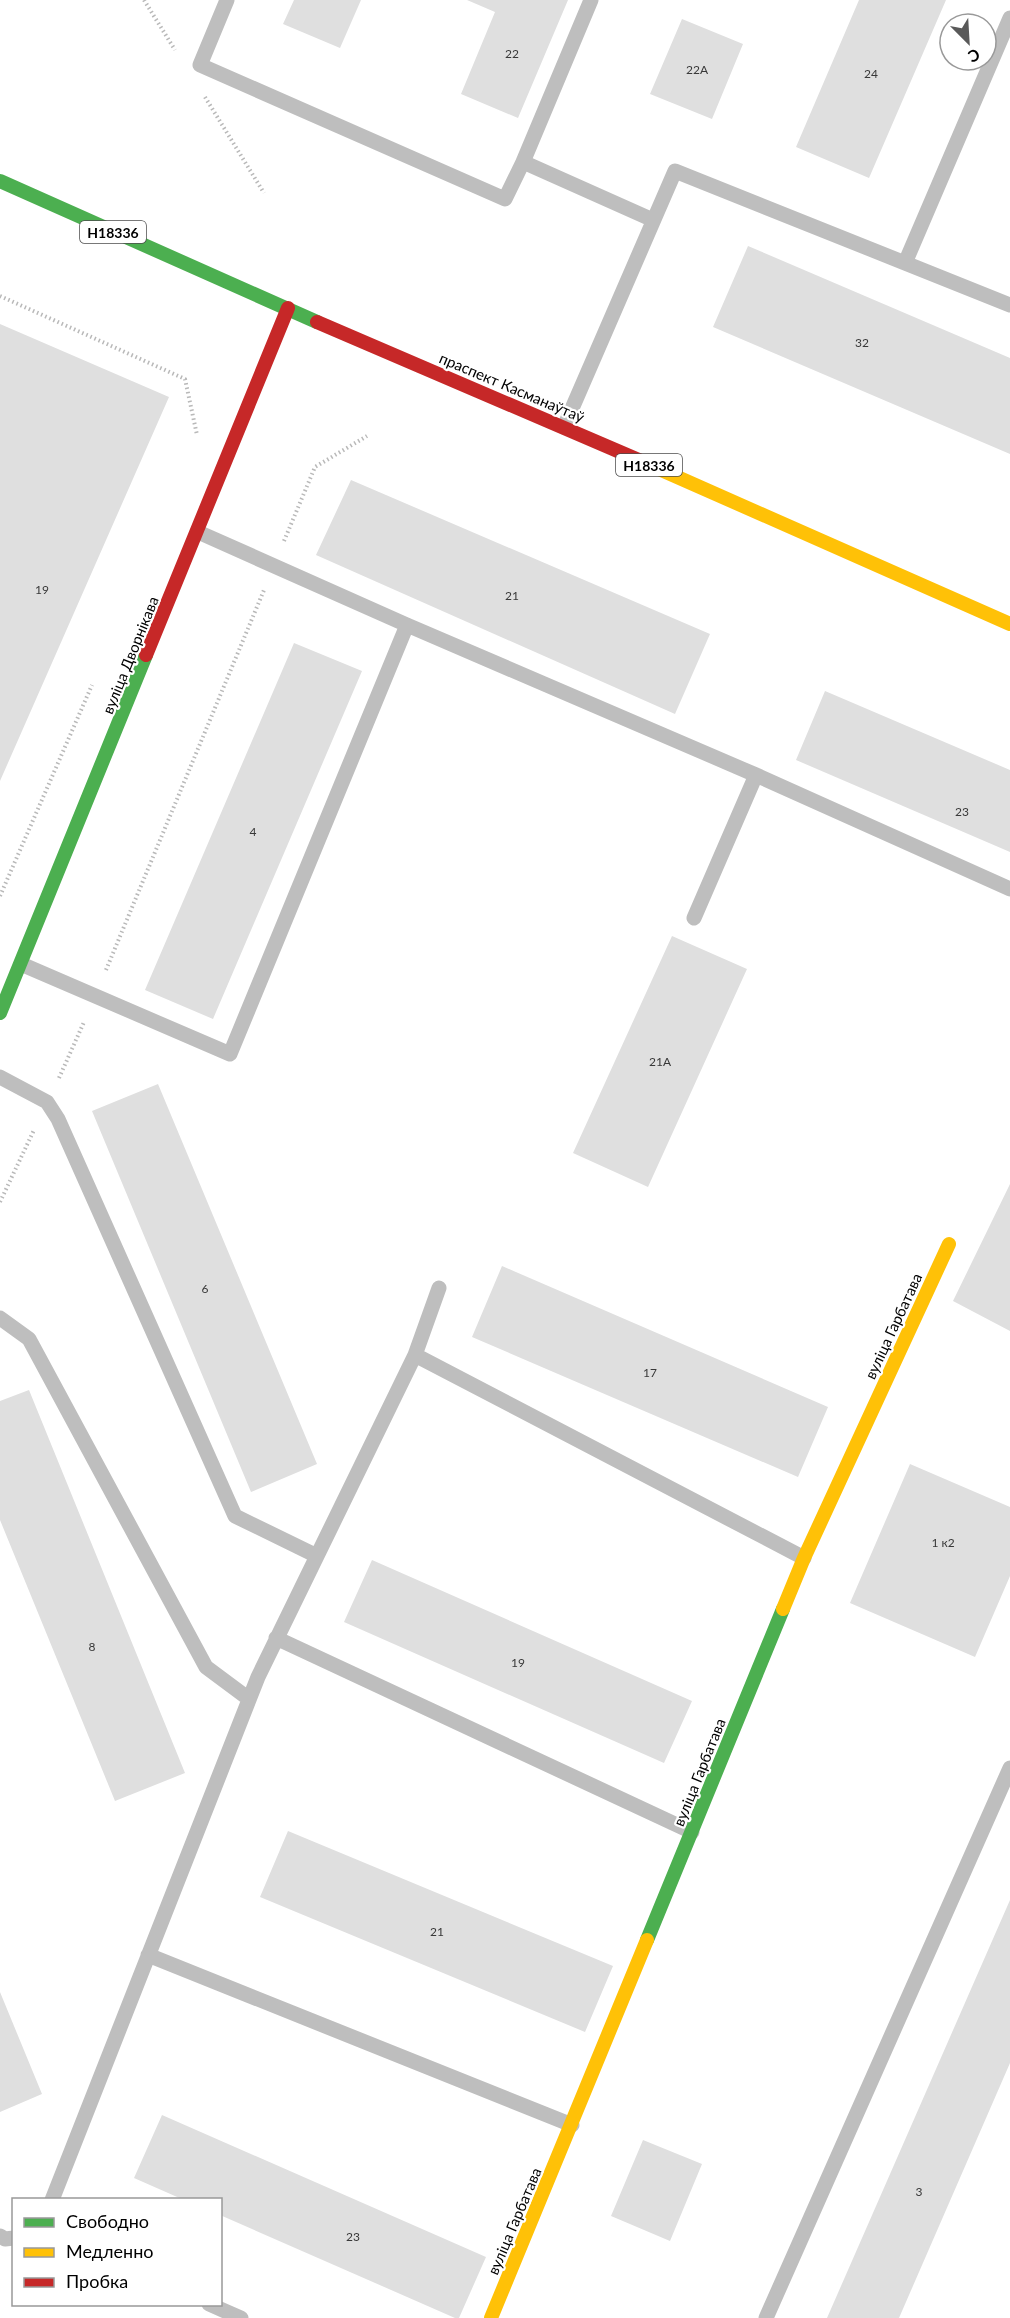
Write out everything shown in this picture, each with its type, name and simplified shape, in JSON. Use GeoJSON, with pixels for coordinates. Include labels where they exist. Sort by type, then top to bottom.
{"type":"FeatureCollection","features":[{"type":"Feature","properties":{"kind":"street","name":"праспект Касманаўтаў"},"geometry":{"type":"LineString","coordinates":[[0,181],[226,283],[564,427],[1010,624]]}},
{"type":"Feature","properties":{"kind":"street","name":"вуліца Дворнікава"},"geometry":{"type":"LineString","coordinates":[[0,1013],[288,308]]}},
{"type":"Feature","properties":{"kind":"street","name":"вуліца Гарбатава"},"geometry":{"type":"LineString","coordinates":[[491,2318],[804,1557],[950,1244]]}},
{"type":"Feature","properties":{"kind":"lane"},"geometry":{"type":"LineString","coordinates":[[227,0],[200,65],[505,199],[591,0]]}},
{"type":"Feature","properties":{"kind":"lane"},"geometry":{"type":"LineString","coordinates":[[905,263],[1010,18]]}},
{"type":"Feature","properties":{"kind":"lane"},"geometry":{"type":"LineString","coordinates":[[522,162],[653,220]]}},
{"type":"Feature","properties":{"kind":"lane"},"geometry":{"type":"LineString","coordinates":[[564,427],[675,171],[1010,305]]}},
{"type":"Feature","properties":{"kind":"lane"},"geometry":{"type":"LineString","coordinates":[[198,532],[407,625],[756,775],[1010,889]]}},
{"type":"Feature","properties":{"kind":"lane"},"geometry":{"type":"LineString","coordinates":[[21,964],[230,1054],[407,625]]}},
{"type":"Feature","properties":{"kind":"lane"},"geometry":{"type":"LineString","coordinates":[[694,918],[756,775]]}},
{"type":"Feature","properties":{"kind":"lane"},"geometry":{"type":"LineString","coordinates":[[0,1077],[47,1102],[58,1119],[235,1516],[317,1556]]}},
{"type":"Feature","properties":{"kind":"lane"},"geometry":{"type":"LineString","coordinates":[[52,2198],[249,1699],[276,1638],[416,1355],[439,1288]]}},
{"type":"Feature","properties":{"kind":"lane"},"geometry":{"type":"LineString","coordinates":[[0,1318],[29,1339],[206,1667],[249,1699]]}},
{"type":"Feature","properties":{"kind":"lane"},"geometry":{"type":"LineString","coordinates":[[416,1355],[804,1557]]}},
{"type":"Feature","properties":{"kind":"lane"},"geometry":{"type":"LineString","coordinates":[[276,1638],[692,1832]]}},
{"type":"Feature","properties":{"kind":"lane"},"geometry":{"type":"LineString","coordinates":[[765,2318],[1010,1768]]}},
{"type":"Feature","properties":{"kind":"lane"},"geometry":{"type":"LineString","coordinates":[[148,1955],[572,2125]]}},
{"type":"Feature","properties":{"kind":"lane"},"geometry":{"type":"LineString","coordinates":[[214,2306],[241,2318]]}},
{"type":"Feature","properties":{"kind":"path"},"geometry":{"type":"LineString","coordinates":[[0,296],[185,379],[198,441]]}},
{"type":"Feature","properties":{"kind":"path"},"geometry":{"type":"LineString","coordinates":[[0,1202],[73,1048],[315,467],[367,436]]}},
{"type":"Feature","properties":{"kind":"path"},"geometry":{"type":"LineString","coordinates":[[0,896],[93,682]]}},
{"type":"Feature","properties":{"kind":"building"},"geometry":{"type":"Polygon","coordinates":[[[294,0],[361,0],[340,48],[283,24],[294,0]]]}},
{"type":"Feature","properties":{"kind":"building"},"geometry":{"type":"Polygon","coordinates":[[[467,0],[568,0],[518,118],[461,94],[495,12],[467,0]]]}},
{"type":"Feature","properties":{"kind":"building"},"geometry":{"type":"Polygon","coordinates":[[[859,0],[946,0],[941,12],[938,12],[938,18],[869,178],[796,147],[859,0]]]}},
{"type":"Feature","properties":{"kind":"building"},"geometry":{"type":"Polygon","coordinates":[[[682,19],[743,44],[712,119],[650,94],[682,19]]]}},
{"type":"Feature","properties":{"kind":"building"},"geometry":{"type":"Polygon","coordinates":[[[748,246],[1010,358],[1010,454],[713,327],[748,246]]]}},
{"type":"Feature","properties":{"kind":"building"},"geometry":{"type":"Polygon","coordinates":[[[0,324],[169,397],[0,781],[0,324]]]}},
{"type":"Feature","properties":{"kind":"building"},"geometry":{"type":"Polygon","coordinates":[[[351,480],[710,634],[675,714],[316,555],[351,480]]]}},
{"type":"Feature","properties":{"kind":"building"},"geometry":{"type":"Polygon","coordinates":[[[294,643],[362,671],[213,1019],[145,990],[294,643]]]}},
{"type":"Feature","properties":{"kind":"building"},"geometry":{"type":"Polygon","coordinates":[[[825,691],[1010,770],[1010,852],[796,760],[825,691]]]}},
{"type":"Feature","properties":{"kind":"building"},"geometry":{"type":"Polygon","coordinates":[[[672,936],[747,969],[648,1187],[573,1153],[672,936]]]}},
{"type":"Feature","properties":{"kind":"building"},"geometry":{"type":"Polygon","coordinates":[[[158,1084],[317,1464],[251,1492],[92,1111],[158,1084]]]}},
{"type":"Feature","properties":{"kind":"building"},"geometry":{"type":"Polygon","coordinates":[[[1010,1184],[1010,1331],[953,1301],[1010,1184]]]}},
{"type":"Feature","properties":{"kind":"building"},"geometry":{"type":"Polygon","coordinates":[[[502,1266],[828,1407],[798,1477],[472,1337],[502,1266]]]}},
{"type":"Feature","properties":{"kind":"building"},"geometry":{"type":"Polygon","coordinates":[[[29,1390],[185,1773],[115,1801],[0,1520],[0,1401],[29,1390]]]}},
{"type":"Feature","properties":{"kind":"building"},"geometry":{"type":"Polygon","coordinates":[[[910,1464],[1010,1507],[1010,1576],[975,1657],[850,1603],[910,1464]]]}},
{"type":"Feature","properties":{"kind":"building"},"geometry":{"type":"Polygon","coordinates":[[[372,1560],[692,1701],[664,1763],[344,1622],[372,1560]]]}},
{"type":"Feature","properties":{"kind":"building"},"geometry":{"type":"Polygon","coordinates":[[[288,1831],[613,1966],[585,2032],[260,1897],[288,1831]]]}},
{"type":"Feature","properties":{"kind":"building"},"geometry":{"type":"Polygon","coordinates":[[[1010,1900],[1010,2063],[899,2318],[827,2318],[1010,1900]]]}},
{"type":"Feature","properties":{"kind":"building"},"geometry":{"type":"Polygon","coordinates":[[[0,1992],[42,2094],[0,2112],[0,1992]]]}},
{"type":"Feature","properties":{"kind":"building"},"geometry":{"type":"Polygon","coordinates":[[[162,2115],[486,2257],[459,2318],[455,2318],[222,2216],[222,2198],[179,2198],[134,2178],[162,2115]]]}},
{"type":"Feature","properties":{"kind":"building"},"geometry":{"type":"Polygon","coordinates":[[[643,2140],[702,2164],[670,2241],[611,2216],[643,2140]]]}},
{"type":"Feature","properties":{"kind":"traffic: fast"},"geometry":{"type":"LineString","coordinates":[[0,181],[317,322]]}},
{"type":"Feature","properties":{"kind":"traffic: fast"},"geometry":{"type":"LineString","coordinates":[[0,1013],[146,655]]}},
{"type":"Feature","properties":{"kind":"traffic: fast"},"geometry":{"type":"LineString","coordinates":[[647,1940],[783,1609]]}},
{"type":"Feature","properties":{"kind":"traffic: slow"},"geometry":{"type":"LineString","coordinates":[[641,461],[1010,624]]}},
{"type":"Feature","properties":{"kind":"traffic: slow"},"geometry":{"type":"LineString","coordinates":[[783,1609],[804,1558],[949,1244]]}},
{"type":"Feature","properties":{"kind":"traffic: slow"},"geometry":{"type":"LineString","coordinates":[[491,2318],[647,1940]]}},
{"type":"Feature","properties":{"kind":"traffic: jam"},"geometry":{"type":"LineString","coordinates":[[146,655],[288,308]]}},
{"type":"Feature","properties":{"kind":"traffic: jam"},"geometry":{"type":"LineString","coordinates":[[317,322],[641,461]]}}]}
